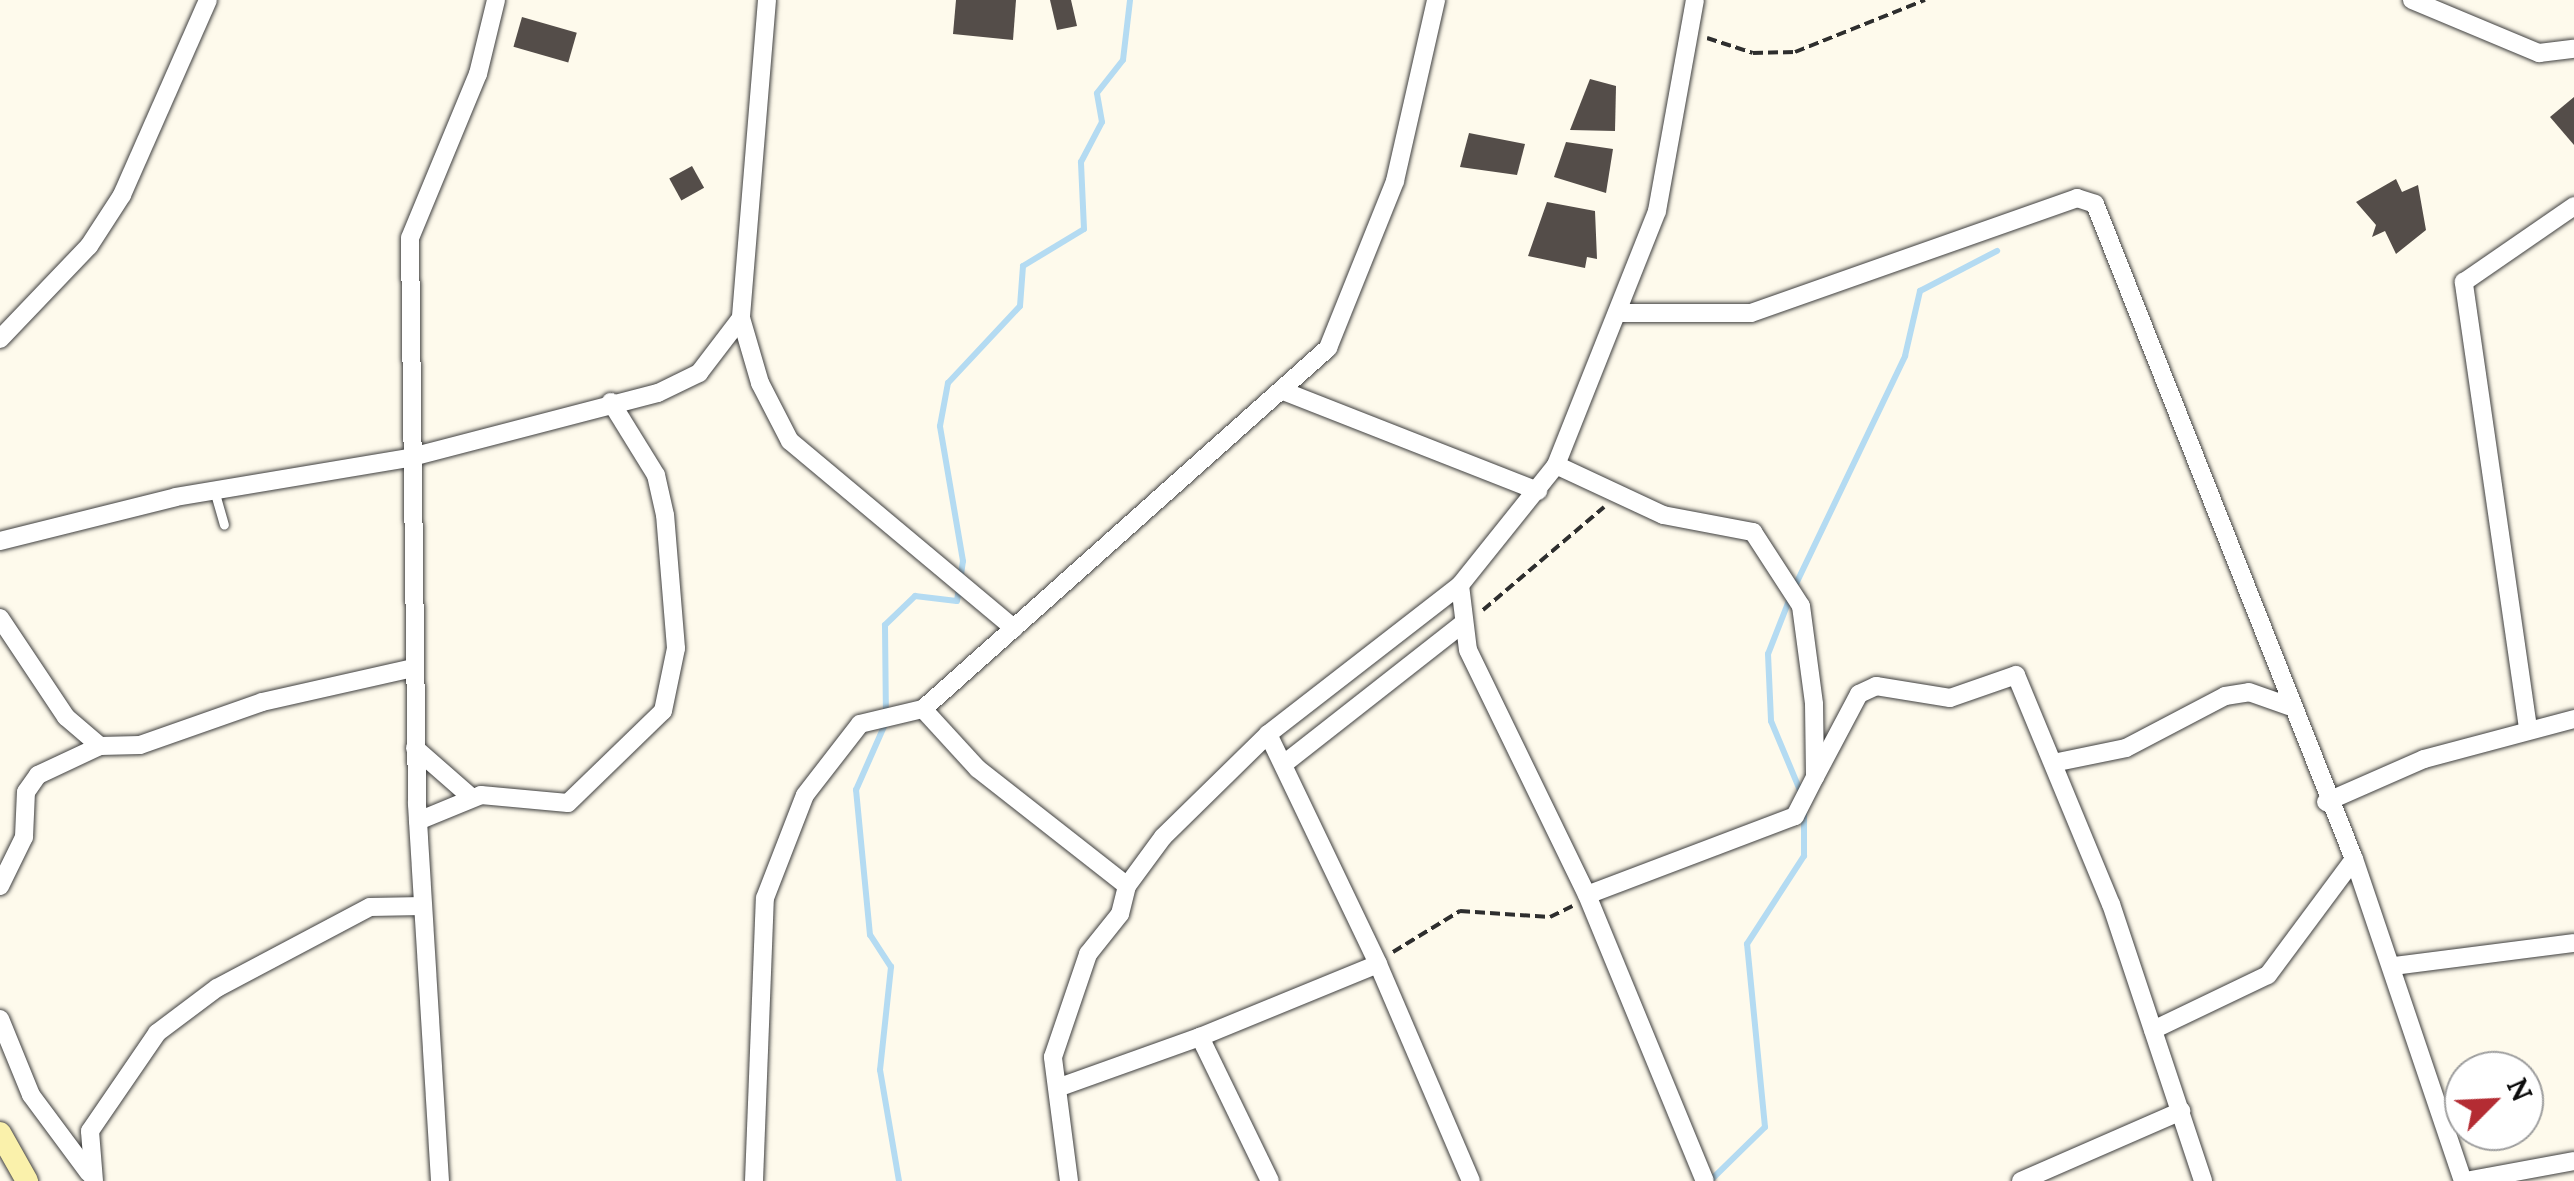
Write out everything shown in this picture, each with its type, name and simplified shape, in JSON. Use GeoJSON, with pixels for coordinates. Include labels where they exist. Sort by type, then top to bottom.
{"type":"FeatureCollection","features":[{"type":"Feature","properties":{"kind":"main road"},"geometry":{"type":"LineString","coordinates":[[0,1133],[26,1181]]}},
{"type":"Feature","properties":{"kind":"street"},"geometry":{"type":"LineString","coordinates":[[0,339],[89,246],[122,195],[208,0]]}},
{"type":"Feature","properties":{"kind":"street"},"geometry":{"type":"LineString","coordinates":[[440,1181],[418,821],[408,458],[410,238],[478,74],[496,0]]}},
{"type":"Feature","properties":{"kind":"street"},"geometry":{"type":"LineString","coordinates":[[768,0],[741,318],[790,441],[1014,628]]}},
{"type":"Feature","properties":{"kind":"street"},"geometry":{"type":"LineString","coordinates":[[754,1181],[765,898],[806,795],[860,724],[922,709],[1328,348],[1395,180],[1436,0]]}},
{"type":"Feature","properties":{"kind":"street"},"geometry":{"type":"LineString","coordinates":[[1069,1181],[1060,1087],[1053,1057],[1088,954],[1120,914],[1127,886],[1163,837],[1268,734],[1460,585],[1556,465],[1657,211],[1695,0]]}},
{"type":"Feature","properties":{"kind":"street"},"geometry":{"type":"LineString","coordinates":[[2412,0],[2539,54],[2574,49]]}},
{"type":"Feature","properties":{"kind":"street"},"geometry":{"type":"LineString","coordinates":[[1618,314],[1751,313],[2077,198],[2094,204],[2326,802],[2354,859],[2394,966],[2464,1181],[2574,1161]]}},
{"type":"Feature","properties":{"kind":"street"},"geometry":{"type":"LineString","coordinates":[[2528,728],[2464,282],[2574,206]]}},
{"type":"Feature","properties":{"kind":"street"},"geometry":{"type":"LineString","coordinates":[[0,541],[214,490],[408,458],[611,402],[698,374],[741,318]]}},
{"type":"Feature","properties":{"kind":"street"},"geometry":{"type":"LineString","coordinates":[[1283,391],[1538,491]]}},
{"type":"Feature","properties":{"kind":"street"},"geometry":{"type":"LineString","coordinates":[[418,821],[470,797],[568,804],[663,710],[676,648],[665,515],[656,475],[611,402]]}},
{"type":"Feature","properties":{"kind":"street"},"geometry":{"type":"LineString","coordinates":[[1556,465],[1663,515],[1753,532],[1776,558],[1801,606],[1815,777]]}},
{"type":"Feature","properties":{"kind":"street"},"geometry":{"type":"LineString","coordinates":[[1460,585],[1462,624],[1587,895],[1705,1181]]}},
{"type":"Feature","properties":{"kind":"street"},"geometry":{"type":"LineString","coordinates":[[0,618],[66,718],[100,746]]}},
{"type":"Feature","properties":{"kind":"street"},"geometry":{"type":"LineString","coordinates":[[1285,763],[1462,624]]}},
{"type":"Feature","properties":{"kind":"street"},"geometry":{"type":"LineString","coordinates":[[0,886],[24,837],[26,792],[67,758],[100,746],[140,745],[262,702],[414,668]]}},
{"type":"Feature","properties":{"kind":"street"},"geometry":{"type":"LineString","coordinates":[[1587,895],[1795,816],[1859,694],[1876,686],[1950,698],[2006,672],[2058,762],[2204,1181]]}},
{"type":"Feature","properties":{"kind":"street"},"geometry":{"type":"LineString","coordinates":[[2058,762],[2126,748],[2224,696],[2250,692],[2290,706]]}},
{"type":"Feature","properties":{"kind":"street"},"geometry":{"type":"LineString","coordinates":[[922,709],[978,769],[1127,886]]}},
{"type":"Feature","properties":{"kind":"street"},"geometry":{"type":"LineString","coordinates":[[66,718],[67,758]]}},
{"type":"Feature","properties":{"kind":"street"},"geometry":{"type":"LineString","coordinates":[[2326,802],[2528,728],[2574,718]]}},
{"type":"Feature","properties":{"kind":"street"},"geometry":{"type":"LineString","coordinates":[[1268,734],[1378,964],[1471,1181]]}},
{"type":"Feature","properties":{"kind":"street"},"geometry":{"type":"LineString","coordinates":[[416,748],[470,797]]}},
{"type":"Feature","properties":{"kind":"street"},"geometry":{"type":"LineString","coordinates":[[2153,1030],[2258,983],[2354,859]]}},
{"type":"Feature","properties":{"kind":"street"},"geometry":{"type":"LineString","coordinates":[[91,1177],[90,1131],[157,1033],[218,988],[370,906],[423,906]]}},
{"type":"Feature","properties":{"kind":"street"},"geometry":{"type":"LineString","coordinates":[[2394,966],[2574,943]]}},
{"type":"Feature","properties":{"kind":"street"},"geometry":{"type":"LineString","coordinates":[[1060,1087],[1378,964]]}},
{"type":"Feature","properties":{"kind":"street"},"geometry":{"type":"LineString","coordinates":[[0,1018],[31,1095],[91,1177]]}},
{"type":"Feature","properties":{"kind":"street"},"geometry":{"type":"LineString","coordinates":[[1200,1036],[1270,1181]]}},
{"type":"Feature","properties":{"kind":"street"},"geometry":{"type":"LineString","coordinates":[[2021,1181],[2181,1112]]}},
{"type":"Feature","properties":{"kind":"street"},"geometry":{"type":"LineString","coordinates":[[59,1133],[90,1131]]}},
{"type":"Feature","properties":{"kind":"lane"},"geometry":{"type":"LineString","coordinates":[[214,490],[224,525]]}},
{"type":"Feature","properties":{"kind":"path"},"geometry":{"type":"LineString","coordinates":[[1690,33],[1752,54],[1795,52],[1925,0]]}},
{"type":"Feature","properties":{"kind":"path"},"geometry":{"type":"LineString","coordinates":[[1462,624],[1573,542],[1616,492]]}},
{"type":"Feature","properties":{"kind":"path"},"geometry":{"type":"LineString","coordinates":[[1378,964],[1460,912],[1550,917],[1587,895]]}},
{"type":"Feature","properties":{"kind":"building"},"geometry":{"type":"Polygon","coordinates":[[[956,0],[1016,0],[1013,40],[953,34],[956,0]]]}},
{"type":"Feature","properties":{"kind":"building"},"geometry":{"type":"Polygon","coordinates":[[[1050,0],[1071,0],[1077,26],[1057,30],[1050,0]]]}},
{"type":"Feature","properties":{"kind":"building"},"geometry":{"type":"Polygon","coordinates":[[[522,17],[577,33],[568,63],[513,47],[522,17]]]}},
{"type":"Feature","properties":{"kind":"building"},"geometry":{"type":"Polygon","coordinates":[[[1590,79],[1616,86],[1615,131],[1570,130],[1590,79]]]}},
{"type":"Feature","properties":{"kind":"building"},"geometry":{"type":"Polygon","coordinates":[[[2574,97],[2574,145],[2550,117],[2574,97]]]}},
{"type":"Feature","properties":{"kind":"building"},"geometry":{"type":"Polygon","coordinates":[[[1469,133],[1525,144],[1517,175],[1460,167],[1469,133]]]}},
{"type":"Feature","properties":{"kind":"building"},"geometry":{"type":"Polygon","coordinates":[[[1566,142],[1613,149],[1606,193],[1554,177],[1566,142]]]}},
{"type":"Feature","properties":{"kind":"building"},"geometry":{"type":"Polygon","coordinates":[[[692,166],[704,188],[681,200],[669,179],[692,166]]]}},
{"type":"Feature","properties":{"kind":"building"},"geometry":{"type":"Polygon","coordinates":[[[2396,179],[2402,192],[2418,185],[2426,230],[2396,254],[2385,231],[2372,237],[2376,225],[2356,202],[2396,179]]]}},
{"type":"Feature","properties":{"kind":"building"},"geometry":{"type":"Polygon","coordinates":[[[1547,202],[1595,211],[1597,259],[1587,257],[1585,268],[1528,256],[1547,202]]]}},
{"type":"Feature","properties":{"kind":"waterway"},"geometry":{"type":"LineString","coordinates":[[899,1181],[880,1070],[891,967],[870,935],[856,790],[886,722],[885,625],[915,596],[957,601],[963,561],[940,426],[948,383],[1020,306],[1023,266],[1084,229],[1081,162],[1102,122],[1097,93],[1123,60],[1130,0]]}},
{"type":"Feature","properties":{"kind":"waterway"},"geometry":{"type":"LineString","coordinates":[[1795,586],[1905,356],[1920,291],[1997,251]]}},
{"type":"Feature","properties":{"kind":"waterway"},"geometry":{"type":"LineString","coordinates":[[1790,598],[1768,654],[1771,721],[1802,795]]}},
{"type":"Feature","properties":{"kind":"waterway"},"geometry":{"type":"LineString","coordinates":[[1710,1181],[1765,1127],[1747,944],[1804,856],[1804,812]]}}]}
